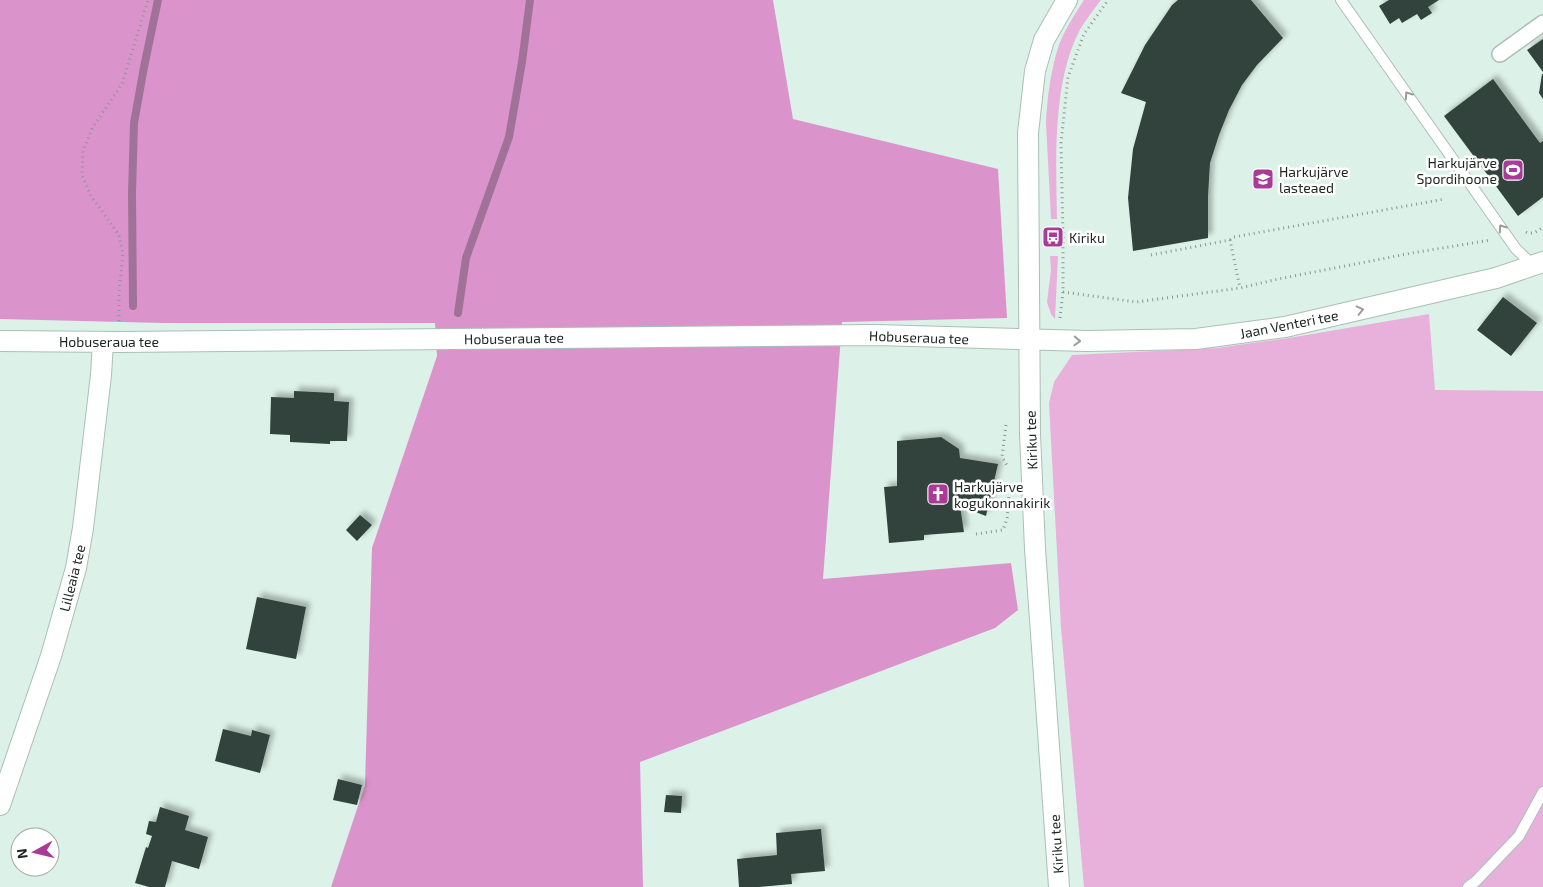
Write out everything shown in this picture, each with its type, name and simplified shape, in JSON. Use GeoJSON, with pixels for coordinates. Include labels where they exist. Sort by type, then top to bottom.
{"type":"FeatureCollection","features":[{"type":"Feature","properties":{"kind":"street","name":"Kiriku tee"},"geometry":{"type":"LineString","coordinates":[[1059,887],[1035,549],[1030,434],[1028,133],[1035,70],[1044,40],[1066,0]]}},
{"type":"Feature","properties":{"kind":"street"},"geometry":{"type":"LineString","coordinates":[[1500,54],[1543,23]]}},
{"type":"Feature","properties":{"kind":"street","name":"Jaan Venteri tee"},"geometry":{"type":"LineString","coordinates":[[1028,339],[1087,341],[1196,339],[1243,334],[1285,327],[1440,292],[1496,278],[1538,263]]}},
{"type":"Feature","properties":{"kind":"street","name":"Hobuseraua tee"},"geometry":{"type":"LineString","coordinates":[[0,341],[111,342],[866,335],[1028,339]]}},
{"type":"Feature","properties":{"kind":"street","name":"Lilleaia tee"},"geometry":{"type":"LineString","coordinates":[[0,805],[51,656],[76,568],[83,528],[101,374],[111,342]]}},
{"type":"Feature","properties":{"kind":"lane"},"geometry":{"type":"LineString","coordinates":[[1341,0],[1516,249],[1538,263]]}},
{"type":"Feature","properties":{"kind":"lane"},"geometry":{"type":"LineString","coordinates":[[1468,887],[1519,836],[1543,792]]}},
{"type":"Feature","properties":{"kind":"path"},"geometry":{"type":"LineString","coordinates":[[111,342],[123,254],[118,235],[92,196],[82,174],[83,152],[93,127],[122,84],[148,0]]}},
{"type":"Feature","properties":{"kind":"path"},"geometry":{"type":"LineString","coordinates":[[1059,322],[1063,292],[1064,236],[1061,143],[1068,77],[1084,34],[1108,0]]}},
{"type":"Feature","properties":{"kind":"path"},"geometry":{"type":"LineString","coordinates":[[1151,255],[1230,240],[1243,235],[1445,199]]}},
{"type":"Feature","properties":{"kind":"path"},"geometry":{"type":"LineString","coordinates":[[1063,292],[1136,302],[1240,288],[1402,255],[1486,242],[1516,225],[1529,233],[1537,232],[1543,227]]}},
{"type":"Feature","properties":{"kind":"path"},"geometry":{"type":"LineString","coordinates":[[1230,240],[1240,288]]}},
{"type":"Feature","properties":{"kind":"path"},"geometry":{"type":"LineString","coordinates":[[1008,419],[1002,457],[1011,473]]}},
{"type":"Feature","properties":{"kind":"path"},"geometry":{"type":"LineString","coordinates":[[976,534],[1003,530],[1007,519],[1009,492]]}},
{"type":"Feature","properties":{"kind":"shaded area"},"geometry":{"type":"Polygon","coordinates":[[[0,0],[773,0],[793,119],[998,169],[1007,318],[842,322],[823,579],[1011,563],[1018,610],[995,628],[640,762],[643,887],[331,887],[365,785],[372,548],[437,356],[435,323],[163,323],[0,319],[0,0]]]}},
{"type":"Feature","properties":{"kind":"shaded area"},"geometry":{"type":"Polygon","coordinates":[[[1084,0],[1101,0],[1081,28],[1065,72],[1060,96],[1058,121],[1057,219],[1051,219],[1046,123],[1050,84],[1061,39],[1084,0]]]}},
{"type":"Feature","properties":{"kind":"shaded area"},"geometry":{"type":"Polygon","coordinates":[[[1050,256],[1058,256],[1055,319],[1047,302],[1051,270],[1050,256]]]}},
{"type":"Feature","properties":{"kind":"shaded area"},"geometry":{"type":"Polygon","coordinates":[[[1429,314],[1435,390],[1543,391],[1543,887],[1084,887],[1061,627],[1049,403],[1054,382],[1072,355],[1217,348],[1289,338],[1429,314]]]}},
{"type":"Feature","properties":{"kind":"building"},"geometry":{"type":"Polygon","coordinates":[[[1178,0],[1251,0],[1283,38],[1257,65],[1242,85],[1219,135],[1210,163],[1208,238],[1133,251],[1128,198],[1133,149],[1146,102],[1121,93],[1145,45],[1172,5],[1178,0]]]}},
{"type":"Feature","properties":{"kind":"building"},"geometry":{"type":"Polygon","coordinates":[[[1389,0],[1439,0],[1428,7],[1432,13],[1421,20],[1417,14],[1402,23],[1399,18],[1390,24],[1379,6],[1389,0]]]}},
{"type":"Feature","properties":{"kind":"building"},"geometry":{"type":"Polygon","coordinates":[[[1543,39],[1543,72],[1527,50],[1543,39]]]}},
{"type":"Feature","properties":{"kind":"building"},"geometry":{"type":"Polygon","coordinates":[[[1543,74],[1543,99],[1539,93],[1543,74]]]}},
{"type":"Feature","properties":{"kind":"building","name":"Harkujärve Spordihoone"},"geometry":{"type":"Polygon","coordinates":[[[1493,79],[1540,143],[1543,141],[1543,197],[1518,216],[1444,116],[1493,79]]]}},
{"type":"Feature","properties":{"kind":"building"},"geometry":{"type":"Polygon","coordinates":[[[1503,297],[1537,323],[1511,356],[1477,330],[1503,297]]]}},
{"type":"Feature","properties":{"kind":"building"},"geometry":{"type":"Polygon","coordinates":[[[294,391],[334,393],[334,401],[349,402],[347,441],[330,441],[330,444],[290,442],[290,435],[270,434],[271,397],[294,398],[294,391]]]}},
{"type":"Feature","properties":{"kind":"building","name":"Harkujärve kogukonnakirik"},"geometry":{"type":"Polygon","coordinates":[[[941,437],[959,449],[960,458],[998,464],[986,516],[960,506],[964,532],[924,535],[924,540],[889,543],[884,487],[897,486],[897,441],[941,437]]]}},
{"type":"Feature","properties":{"kind":"building"},"geometry":{"type":"Polygon","coordinates":[[[360,515],[372,525],[357,541],[346,530],[360,515]]]}},
{"type":"Feature","properties":{"kind":"building"},"geometry":{"type":"Polygon","coordinates":[[[257,597],[306,607],[296,659],[246,649],[257,597]]]}},
{"type":"Feature","properties":{"kind":"building"},"geometry":{"type":"Polygon","coordinates":[[[223,729],[251,736],[252,730],[270,735],[260,773],[215,761],[223,729]]]}},
{"type":"Feature","properties":{"kind":"building"},"geometry":{"type":"Polygon","coordinates":[[[338,779],[362,785],[357,805],[333,800],[338,779]]]}},
{"type":"Feature","properties":{"kind":"building"},"geometry":{"type":"Polygon","coordinates":[[[666,795],[682,796],[681,813],[664,812],[666,795]]]}},
{"type":"Feature","properties":{"kind":"building"},"geometry":{"type":"Polygon","coordinates":[[[160,807],[189,816],[185,830],[208,837],[199,869],[172,861],[165,887],[149,887],[135,883],[146,847],[148,848],[152,836],[146,834],[149,821],[156,822],[160,807]]]}},
{"type":"Feature","properties":{"kind":"building"},"geometry":{"type":"Polygon","coordinates":[[[821,829],[825,871],[791,874],[792,884],[739,887],[737,859],[777,855],[776,833],[821,829]]]}},
{"type":"Feature","properties":{"kind":"waterway"},"geometry":{"type":"LineString","coordinates":[[133,306],[132,193],[134,123],[158,0]]}},
{"type":"Feature","properties":{"kind":"waterway"},"geometry":{"type":"LineString","coordinates":[[458,313],[466,258],[509,137],[530,0]]}},
{"type":"Feature","properties":{"kind":"place","name":"Harkujärve Spordihoone"},"geometry":{"type":"Point","coordinates":[1513,170]}},
{"type":"Feature","properties":{"kind":"place","name":"Harkujärve lasteaed"},"geometry":{"type":"Point","coordinates":[1263,179]}},
{"type":"Feature","properties":{"kind":"place","name":"Kiriku"},"geometry":{"type":"Point","coordinates":[1053,237]}},
{"type":"Feature","properties":{"kind":"place","name":"Harkujärve kogukonnakirik"},"geometry":{"type":"Point","coordinates":[938,494]}}]}
